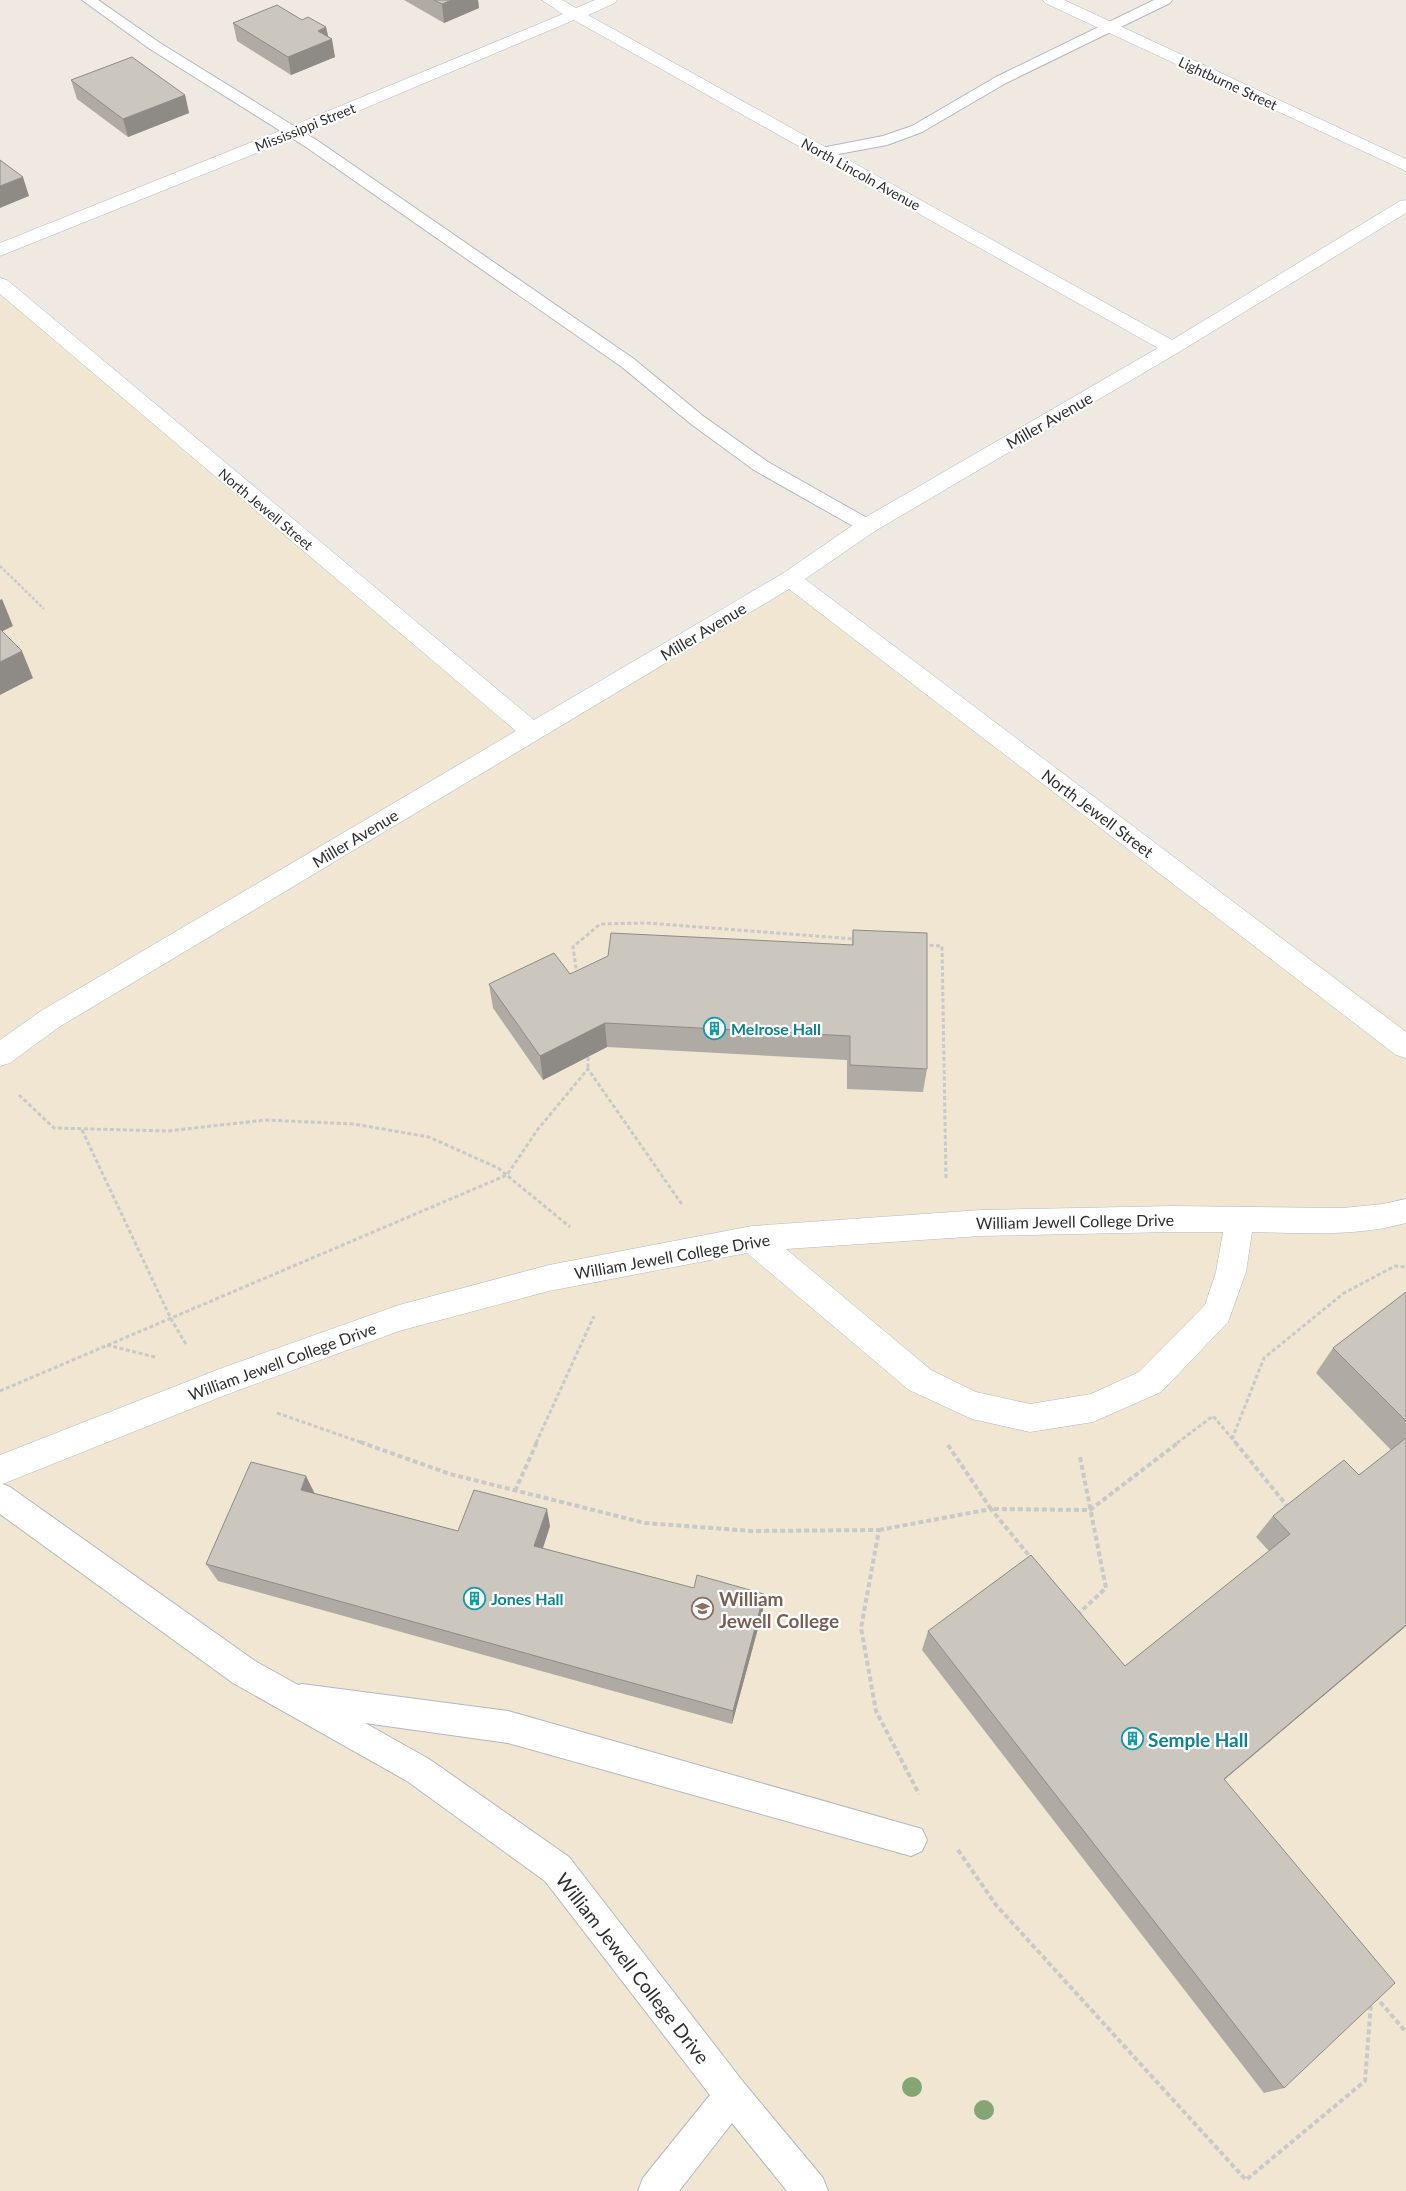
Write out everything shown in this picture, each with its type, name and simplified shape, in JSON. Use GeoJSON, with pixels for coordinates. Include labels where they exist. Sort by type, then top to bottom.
{"type":"FeatureCollection","features":[{"type":"Feature","properties":{"kind":"street","name":"North Lincoln Avenue"},"geometry":{"type":"LineString","coordinates":[[550,0],[1172,348]]}},
{"type":"Feature","properties":{"kind":"street","name":"Mississippi Street"},"geometry":{"type":"LineString","coordinates":[[0,250],[293,132],[609,0]]}},
{"type":"Feature","properties":{"kind":"street","name":"Lightburne Street"},"geometry":{"type":"LineString","coordinates":[[1051,0],[1406,166]]}},
{"type":"Feature","properties":{"kind":"street","name":"Miller Avenue"},"geometry":{"type":"LineString","coordinates":[[0,1055],[50,1019],[790,579],[867,526],[1172,348],[1406,205]]}},
{"type":"Feature","properties":{"kind":"street","name":"North Jewell Street"},"geometry":{"type":"LineString","coordinates":[[0,284],[533,732]]}},
{"type":"Feature","properties":{"kind":"street","name":"North Jewell Street"},"geometry":{"type":"LineString","coordinates":[[790,579],[1406,1047]]}},
{"type":"Feature","properties":{"kind":"street","name":"William Jewell College Drive"},"geometry":{"type":"LineString","coordinates":[[0,1470],[222,1382],[400,1318],[549,1278],[752,1240],[981,1223],[1172,1219],[1343,1221],[1383,1218],[1406,1211]]}},
{"type":"Feature","properties":{"kind":"street"},"geometry":{"type":"LineString","coordinates":[[752,1240],[920,1380],[972,1405],[1030,1418],[1093,1408],[1150,1382],[1218,1313],[1231,1272],[1240,1220]]}},
{"type":"Feature","properties":{"kind":"lane"},"geometry":{"type":"LineString","coordinates":[[89,0],[155,46],[293,132],[628,364],[697,420],[761,466],[867,526]]}},
{"type":"Feature","properties":{"kind":"lane"},"geometry":{"type":"LineString","coordinates":[[822,152],[886,140],[917,129],[1001,80],[1165,0]]}},
{"type":"Feature","properties":{"kind":"lane","name":"William Jewell College Drive"},"geometry":{"type":"LineString","coordinates":[[0,1497],[244,1672],[418,1770],[557,1869],[732,2095],[810,2191]]}},
{"type":"Feature","properties":{"kind":"lane"},"geometry":{"type":"LineString","coordinates":[[290,1697],[508,1727],[911,1840]]}},
{"type":"Feature","properties":{"kind":"lane"},"geometry":{"type":"LineString","coordinates":[[656,2191],[732,2095]]}},
{"type":"Feature","properties":{"kind":"path"},"geometry":{"type":"LineString","coordinates":[[0,566],[44,609]]}},
{"type":"Feature","properties":{"kind":"path"},"geometry":{"type":"LineString","coordinates":[[577,976],[573,947],[600,924],[646,923],[863,940]]}},
{"type":"Feature","properties":{"kind":"path"},"geometry":{"type":"LineString","coordinates":[[922,945],[942,946],[946,1178]]}},
{"type":"Feature","properties":{"kind":"path"},"geometry":{"type":"LineString","coordinates":[[588,1057],[588,1069],[686,1211]]}},
{"type":"Feature","properties":{"kind":"path"},"geometry":{"type":"LineString","coordinates":[[0,1391],[507,1175],[538,1129],[588,1069]]}},
{"type":"Feature","properties":{"kind":"path"},"geometry":{"type":"LineString","coordinates":[[14,1090],[54,1128],[168,1131],[266,1120],[354,1124],[429,1137],[498,1168],[507,1175],[617,1265],[515,1491]]}},
{"type":"Feature","properties":{"kind":"path"},"geometry":{"type":"LineString","coordinates":[[82,1130],[171,1318],[190,1352]]}},
{"type":"Feature","properties":{"kind":"path"},"geometry":{"type":"LineString","coordinates":[[1232,1439],[1264,1358],[1344,1293],[1395,1266],[1406,1267]]}},
{"type":"Feature","properties":{"kind":"path"},"geometry":{"type":"LineString","coordinates":[[1071,1411],[1106,1588],[1078,1615],[1071,1608]]}},
{"type":"Feature","properties":{"kind":"path"},"geometry":{"type":"LineString","coordinates":[[276,1413],[450,1474],[515,1491],[645,1523],[752,1531],[879,1530],[991,1509],[1090,1510],[1213,1416],[1291,1510]]}},
{"type":"Feature","properties":{"kind":"path"},"geometry":{"type":"LineString","coordinates":[[946,1443],[991,1509],[1034,1562]]}},
{"type":"Feature","properties":{"kind":"path"},"geometry":{"type":"LineString","coordinates":[[879,1530],[862,1628],[876,1711],[922,1799]]}},
{"type":"Feature","properties":{"kind":"path"},"geometry":{"type":"LineString","coordinates":[[955,1846],[996,1906],[1246,2180],[1365,2081],[1372,1992],[1406,2032]]}},
{"type":"Feature","properties":{"kind":"shaded area","name":"William Jewell College"},"geometry":{"type":"Polygon","coordinates":[[[0,283],[533,732],[790,579],[1406,1027],[1406,2191],[0,2191],[0,283]]]}},
{"type":"Feature","properties":{"kind":"building"},"geometry":{"type":"Polygon","coordinates":[[[434,0],[452,0],[442,4],[434,0]]]}},
{"type":"Feature","properties":{"kind":"building"},"geometry":{"type":"Polygon","coordinates":[[[277,5],[302,20],[308,17],[326,27],[318,31],[332,39],[288,57],[233,23],[277,5]]]}},
{"type":"Feature","properties":{"kind":"building"},"geometry":{"type":"Polygon","coordinates":[[[132,57],[185,95],[123,119],[71,80],[132,57]]]}},
{"type":"Feature","properties":{"kind":"building"},"geometry":{"type":"Polygon","coordinates":[[[0,160],[23,177],[0,186],[0,160]]]}},
{"type":"Feature","properties":{"kind":"building"},"geometry":{"type":"Polygon","coordinates":[[[0,629],[22,651],[0,662],[0,629]]]}},
{"type":"Feature","properties":{"kind":"building","name":"Melrose Hall"},"geometry":{"type":"Polygon","coordinates":[[[853,930],[927,933],[927,1069],[850,1065],[850,1036],[605,1023],[540,1056],[489,984],[554,953],[570,974],[608,956],[611,933],[853,945],[853,930]]]}},
{"type":"Feature","properties":{"kind":"building"},"geometry":{"type":"Polygon","coordinates":[[[1406,1292],[1406,1421],[1333,1348],[1406,1292]]]}},
{"type":"Feature","properties":{"kind":"building","name":"Semple Hall"},"geometry":{"type":"Polygon","coordinates":[[[1406,1438],[1406,1625],[1224,1779],[1395,1983],[1284,2088],[928,1631],[1031,1555],[1125,1666],[1290,1534],[1273,1516],[1344,1460],[1359,1475],[1406,1438]]]}},
{"type":"Feature","properties":{"kind":"building","name":"Jones Hall"},"geometry":{"type":"Polygon","coordinates":[[[251,1462],[306,1476],[301,1490],[458,1531],[474,1490],[547,1509],[534,1546],[694,1588],[697,1575],[764,1594],[733,1711],[206,1564],[251,1462]]]}},
{"type":"Feature","properties":{"kind":"place","name":"Melrose Hall"},"geometry":{"type":"Point","coordinates":[715,1028]}},
{"type":"Feature","properties":{"kind":"place","name":"Jones Hall"},"geometry":{"type":"Point","coordinates":[475,1598]}},
{"type":"Feature","properties":{"kind":"place","name":"William Jewell College"},"geometry":{"type":"Point","coordinates":[703,1609]}},
{"type":"Feature","properties":{"kind":"place","name":"Semple Hall"},"geometry":{"type":"Point","coordinates":[1132,1739]}}]}
